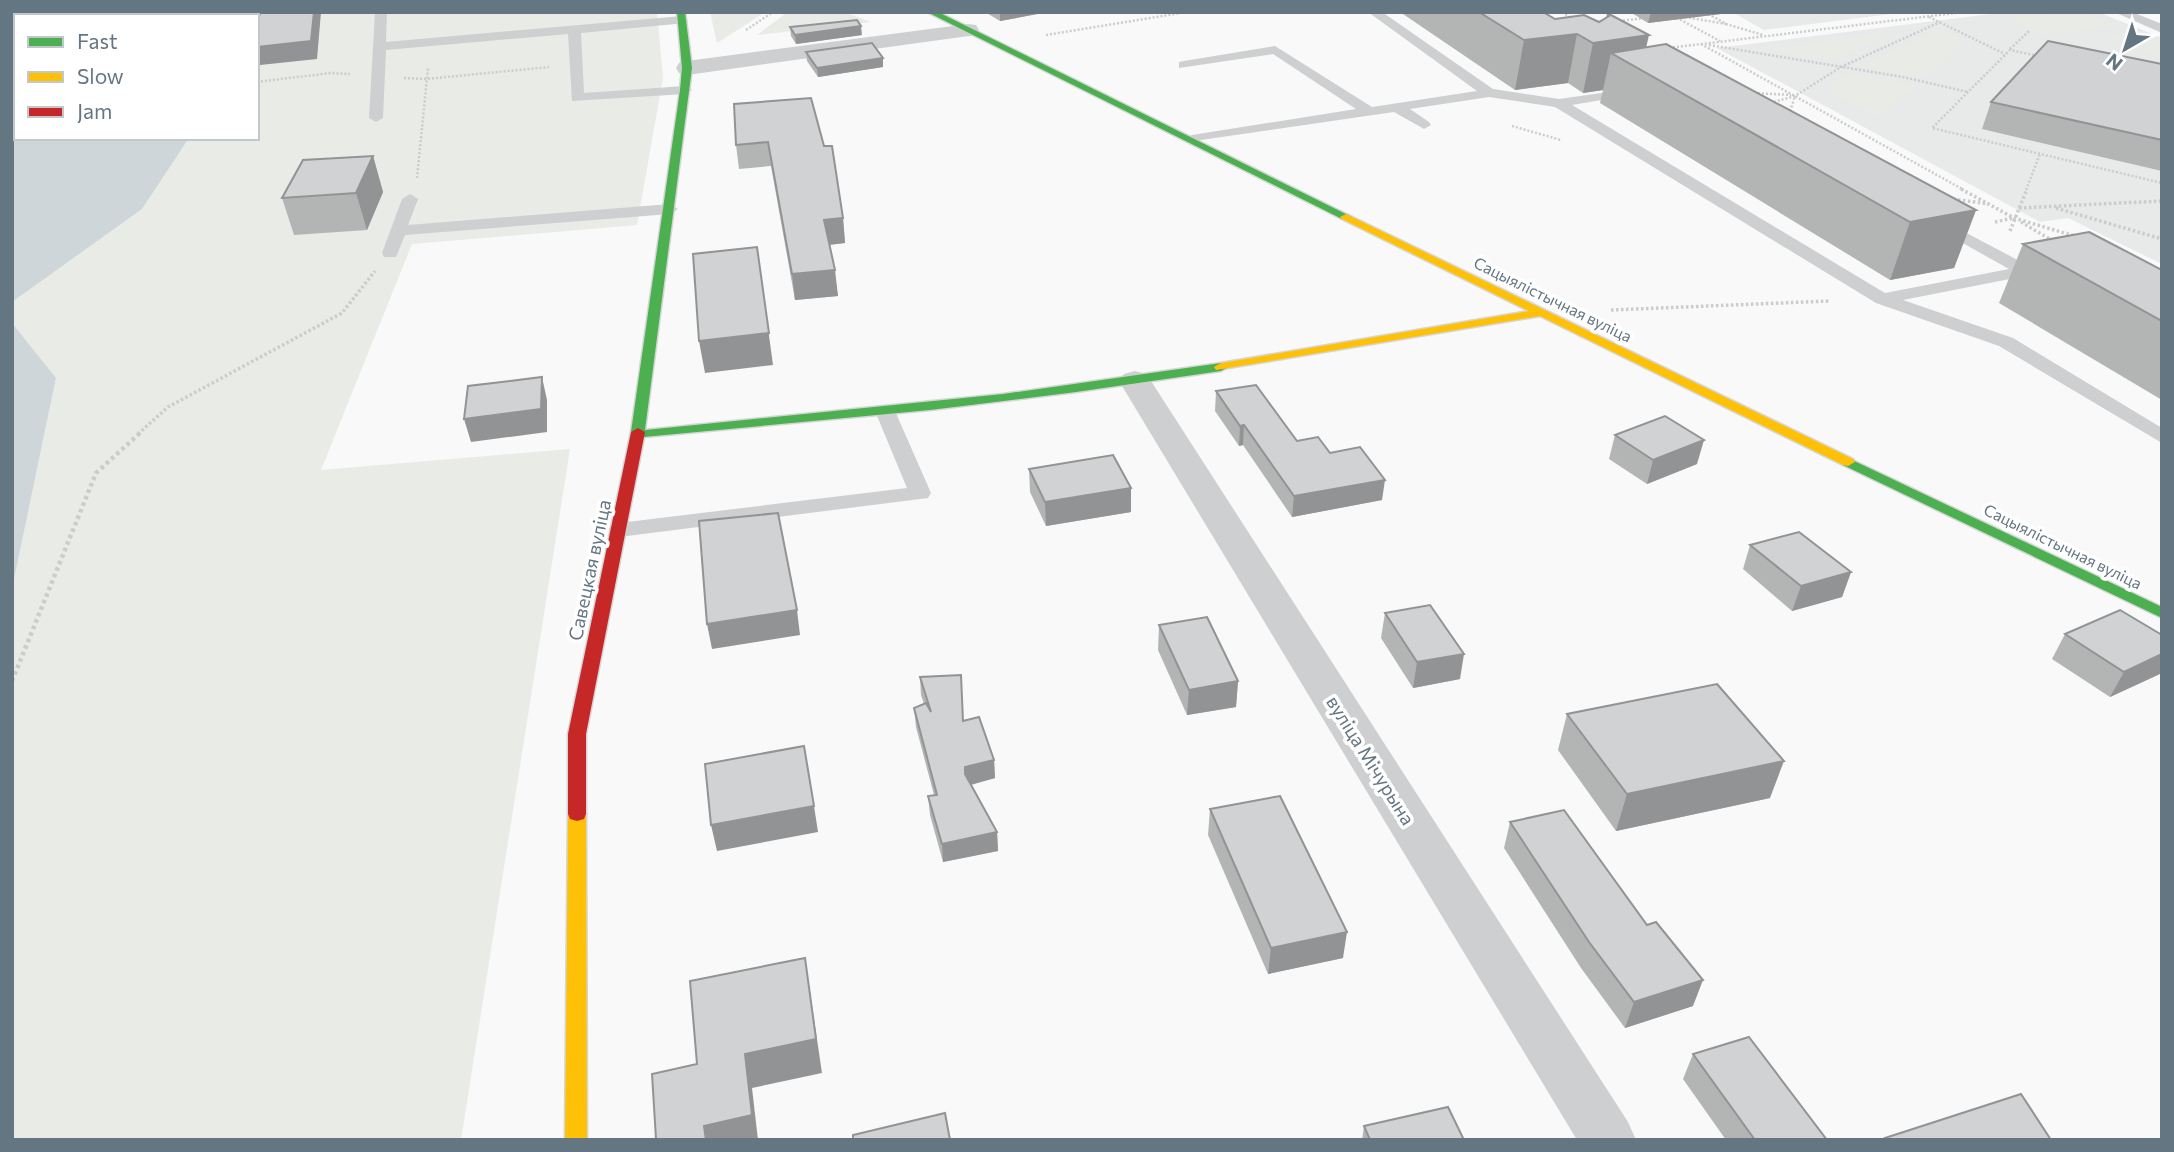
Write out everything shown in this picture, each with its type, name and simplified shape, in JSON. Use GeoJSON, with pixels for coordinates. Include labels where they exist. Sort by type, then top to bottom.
{"type":"FeatureCollection","features":[{"type":"Feature","properties":{"kind":"street","name":"Сацыялістычная вуліца"},"geometry":{"type":"LineString","coordinates":[[931,12],[1545,316],[2162,613]]}},
{"type":"Feature","properties":{"kind":"street","name":"Савецкая вуліца"},"geometry":{"type":"LineString","coordinates":[[576,1140],[577,733],[638,435],[686,79],[681,16]]}},
{"type":"Feature","properties":{"kind":"street"},"geometry":{"type":"LineString","coordinates":[[686,79],[968,30]]}},
{"type":"Feature","properties":{"kind":"street"},"geometry":{"type":"LineString","coordinates":[[638,435],[885,411],[1135,381],[1545,316]]}},
{"type":"Feature","properties":{"kind":"street","name":"вуліца Мічурына"},"geometry":{"type":"LineString","coordinates":[[1135,381],[1608,1140]]}},
{"type":"Feature","properties":{"kind":"lane"},"geometry":{"type":"LineString","coordinates":[[376,118],[381,12]]}},
{"type":"Feature","properties":{"kind":"lane"},"geometry":{"type":"LineString","coordinates":[[1374,12],[1489,93]]}},
{"type":"Feature","properties":{"kind":"lane"},"geometry":{"type":"LineString","coordinates":[[2120,12],[2162,29]]}},
{"type":"Feature","properties":{"kind":"lane"},"geometry":{"type":"LineString","coordinates":[[378,47],[681,16]]}},
{"type":"Feature","properties":{"kind":"lane"},"geometry":{"type":"LineString","coordinates":[[574,29],[577,98],[686,79]]}},
{"type":"Feature","properties":{"kind":"lane"},"geometry":{"type":"LineString","coordinates":[[1184,65],[1275,50],[1370,112]]}},
{"type":"Feature","properties":{"kind":"lane"},"geometry":{"type":"LineString","coordinates":[[1192,139],[1489,93],[1559,103],[1646,89]]}},
{"type":"Feature","properties":{"kind":"lane"},"geometry":{"type":"LineString","coordinates":[[1559,103],[1882,299],[2006,342],[2162,437]]}},
{"type":"Feature","properties":{"kind":"lane"},"geometry":{"type":"LineString","coordinates":[[1398,108],[1424,125]]}},
{"type":"Feature","properties":{"kind":"lane"},"geometry":{"type":"LineString","coordinates":[[390,253],[410,199]]}},
{"type":"Feature","properties":{"kind":"lane"},"geometry":{"type":"LineString","coordinates":[[398,230],[670,209]]}},
{"type":"Feature","properties":{"kind":"lane"},"geometry":{"type":"LineString","coordinates":[[1931,219],[2025,271]]}},
{"type":"Feature","properties":{"kind":"lane"},"geometry":{"type":"LineString","coordinates":[[1882,299],[2025,271],[2060,274]]}},
{"type":"Feature","properties":{"kind":"lane"},"geometry":{"type":"LineString","coordinates":[[618,530],[920,493],[885,411]]}},
{"type":"Feature","properties":{"kind":"path"},"geometry":{"type":"LineString","coordinates":[[1038,36],[1187,12]]}},
{"type":"Feature","properties":{"kind":"path"},"geometry":{"type":"LineString","coordinates":[[1562,12],[1573,19]]}},
{"type":"Feature","properties":{"kind":"path"},"geometry":{"type":"LineString","coordinates":[[1705,12],[1726,24]]}},
{"type":"Feature","properties":{"kind":"path"},"geometry":{"type":"LineString","coordinates":[[1667,48],[1964,12]]}},
{"type":"Feature","properties":{"kind":"path"},"geometry":{"type":"LineString","coordinates":[[1668,13],[1721,42]]}},
{"type":"Feature","properties":{"kind":"path"},"geometry":{"type":"LineString","coordinates":[[1658,14],[1668,13],[1726,24],[1768,36]]}},
{"type":"Feature","properties":{"kind":"path"},"geometry":{"type":"LineString","coordinates":[[1928,17],[2005,54]]}},
{"type":"Feature","properties":{"kind":"path"},"geometry":{"type":"LineString","coordinates":[[1609,22],[1645,18]]}},
{"type":"Feature","properties":{"kind":"path"},"geometry":{"type":"LineString","coordinates":[[1769,104],[1795,96],[1841,67],[1940,22]]}},
{"type":"Feature","properties":{"kind":"path"},"geometry":{"type":"LineString","coordinates":[[2030,30],[1932,128],[2162,183]]}},
{"type":"Feature","properties":{"kind":"path"},"geometry":{"type":"LineString","coordinates":[[410,199],[417,180],[426,79],[434,42]]}},
{"type":"Feature","properties":{"kind":"path"},"geometry":{"type":"LineString","coordinates":[[1701,44],[1841,67],[1968,92]]}},
{"type":"Feature","properties":{"kind":"path"},"geometry":{"type":"LineString","coordinates":[[1701,44],[1993,205],[2060,245]]}},
{"type":"Feature","properties":{"kind":"path"},"geometry":{"type":"LineString","coordinates":[[2010,50],[2049,58]]}},
{"type":"Feature","properties":{"kind":"path"},"geometry":{"type":"LineString","coordinates":[[259,82],[330,73],[426,79],[576,65]]}},
{"type":"Feature","properties":{"kind":"path"},"geometry":{"type":"LineString","coordinates":[[1755,93],[1795,96]]}},
{"type":"Feature","properties":{"kind":"path"},"geometry":{"type":"LineString","coordinates":[[1786,121],[1795,96]]}},
{"type":"Feature","properties":{"kind":"path"},"geometry":{"type":"LineString","coordinates":[[1511,126],[1565,141]]}},
{"type":"Feature","properties":{"kind":"path"},"geometry":{"type":"LineString","coordinates":[[2014,218],[2039,154]]}},
{"type":"Feature","properties":{"kind":"path"},"geometry":{"type":"LineString","coordinates":[[1942,197],[1993,205]]}},
{"type":"Feature","properties":{"kind":"path"},"geometry":{"type":"LineString","coordinates":[[2019,208],[2162,201]]}},
{"type":"Feature","properties":{"kind":"path"},"geometry":{"type":"LineString","coordinates":[[2052,206],[2162,239]]}},
{"type":"Feature","properties":{"kind":"path"},"geometry":{"type":"LineString","coordinates":[[2014,218],[2078,237]]}},
{"type":"Feature","properties":{"kind":"path"},"geometry":{"type":"LineString","coordinates":[[12,681],[96,473],[168,407],[342,313],[390,253]]}},
{"type":"Feature","properties":{"kind":"path"},"geometry":{"type":"LineString","coordinates":[[1545,316],[1567,312],[1882,299]]}},
{"type":"Feature","properties":{"kind":"shaded area"},"geometry":{"type":"Polygon","coordinates":[[[12,12],[219,12],[14,14],[14,140],[188,140],[142,209],[12,302],[12,12]]]}},
{"type":"Feature","properties":{"kind":"shaded area"},"geometry":{"type":"Polygon","coordinates":[[[657,12],[663,78],[637,225],[412,244],[321,470],[570,449],[461,1140],[12,1140],[12,589],[56,378],[12,323],[12,302],[142,209],[188,140],[259,140],[259,14],[218,14],[657,12]]]}},
{"type":"Feature","properties":{"kind":"shaded area"},"geometry":{"type":"Polygon","coordinates":[[[710,12],[761,12],[761,15],[717,43],[710,12]]]}},
{"type":"Feature","properties":{"kind":"shaded area"},"geometry":{"type":"Polygon","coordinates":[[[844,12],[871,22],[757,35],[785,14],[844,12]]]}},
{"type":"Feature","properties":{"kind":"shaded area"},"geometry":{"type":"Polygon","coordinates":[[[1732,12],[1907,12],[1764,30],[1732,12]]]}},
{"type":"Feature","properties":{"kind":"shaded area"},"geometry":{"type":"Polygon","coordinates":[[[2007,12],[2098,12],[2162,38],[2162,264],[2068,218],[2040,222],[1717,48],[2007,12]]]}},
{"type":"Feature","properties":{"kind":"shaded area"},"geometry":{"type":"Polygon","coordinates":[[[2083,12],[2116,26],[2041,35],[2004,19],[2083,12]]]}},
{"type":"Feature","properties":{"kind":"shaded area"},"geometry":{"type":"Polygon","coordinates":[[[1940,29],[1965,42],[1925,78],[1860,67],[1940,29]]]}},
{"type":"Feature","properties":{"kind":"shaded area"},"geometry":{"type":"Polygon","coordinates":[[[1893,32],[1833,61],[1765,50],[1893,32]]]}},
{"type":"Feature","properties":{"kind":"shaded area"},"geometry":{"type":"Polygon","coordinates":[[[2134,32],[2162,43],[2162,59],[2106,36],[2134,32]]]}},
{"type":"Feature","properties":{"kind":"shaded area"},"geometry":{"type":"Polygon","coordinates":[[[1850,73],[1917,85],[1880,117],[1825,89],[1850,73]]]}},
{"type":"Feature","properties":{"kind":"shaded area"},"geometry":{"type":"Polygon","coordinates":[[[12,323],[56,378],[12,589],[12,323]]]}},
{"type":"Feature","properties":{"kind":"building"},"geometry":{"type":"Polygon","coordinates":[[[260,12],[314,12],[311,41],[259,47],[260,12]]]}},
{"type":"Feature","properties":{"kind":"building"},"geometry":{"type":"Polygon","coordinates":[[[1479,12],[1543,12],[1555,19],[1584,15],[1599,22],[1609,16],[1607,13],[1649,35],[1593,43],[1577,34],[1524,40],[1479,12]]]}},
{"type":"Feature","properties":{"kind":"building"},"geometry":{"type":"Polygon","coordinates":[[[857,20],[861,26],[795,35],[790,27],[857,20]]]}},
{"type":"Feature","properties":{"kind":"building"},"geometry":{"type":"Polygon","coordinates":[[[2048,41],[2162,64],[2162,140],[1991,102],[2048,41]]]}},
{"type":"Feature","properties":{"kind":"building"},"geometry":{"type":"Polygon","coordinates":[[[872,43],[883,58],[817,68],[806,52],[872,43]]]}},
{"type":"Feature","properties":{"kind":"building"},"geometry":{"type":"Polygon","coordinates":[[[1666,44],[1976,210],[1910,222],[1611,53],[1666,44]]]}},
{"type":"Feature","properties":{"kind":"building"},"geometry":{"type":"Polygon","coordinates":[[[811,98],[824,146],[832,146],[843,218],[824,220],[835,270],[792,274],[768,142],[736,145],[734,104],[811,98]]]}},
{"type":"Feature","properties":{"kind":"building"},"geometry":{"type":"Polygon","coordinates":[[[373,156],[356,193],[282,198],[303,160],[373,156]]]}},
{"type":"Feature","properties":{"kind":"building"},"geometry":{"type":"Polygon","coordinates":[[[2089,232],[2162,270],[2162,321],[2023,244],[2089,232]]]}},
{"type":"Feature","properties":{"kind":"building"},"geometry":{"type":"Polygon","coordinates":[[[757,247],[769,333],[699,341],[693,254],[757,247]]]}},
{"type":"Feature","properties":{"kind":"building"},"geometry":{"type":"Polygon","coordinates":[[[542,377],[541,409],[464,419],[468,386],[542,377]]]}},
{"type":"Feature","properties":{"kind":"building"},"geometry":{"type":"Polygon","coordinates":[[[1256,385],[1297,441],[1318,437],[1330,453],[1360,447],[1385,480],[1294,496],[1244,425],[1240,426],[1216,391],[1256,385]]]}},
{"type":"Feature","properties":{"kind":"building"},"geometry":{"type":"Polygon","coordinates":[[[1665,416],[1704,440],[1653,460],[1615,435],[1665,416]]]}},
{"type":"Feature","properties":{"kind":"building"},"geometry":{"type":"Polygon","coordinates":[[[1113,455],[1131,488],[1045,502],[1029,469],[1113,455]]]}},
{"type":"Feature","properties":{"kind":"building"},"geometry":{"type":"Polygon","coordinates":[[[778,513],[797,610],[707,624],[699,521],[778,513]]]}},
{"type":"Feature","properties":{"kind":"building"},"geometry":{"type":"Polygon","coordinates":[[[1799,532],[1851,572],[1801,586],[1750,545],[1799,532]]]}},
{"type":"Feature","properties":{"kind":"building"},"geometry":{"type":"Polygon","coordinates":[[[1430,605],[1464,654],[1417,662],[1385,613],[1430,605]]]}},
{"type":"Feature","properties":{"kind":"building"},"geometry":{"type":"Polygon","coordinates":[[[2120,610],[2162,635],[2162,654],[2124,672],[2065,634],[2120,610]]]}},
{"type":"Feature","properties":{"kind":"building"},"geometry":{"type":"Polygon","coordinates":[[[1207,617],[1238,681],[1189,690],[1159,625],[1207,617]]]}},
{"type":"Feature","properties":{"kind":"building"},"geometry":{"type":"Polygon","coordinates":[[[961,675],[963,721],[979,717],[994,760],[965,767],[965,774],[997,832],[942,844],[928,796],[937,795],[914,708],[926,703],[931,712],[920,677],[961,675]]]}},
{"type":"Feature","properties":{"kind":"building"},"geometry":{"type":"Polygon","coordinates":[[[1717,684],[1784,761],[1627,794],[1567,714],[1717,684]]]}},
{"type":"Feature","properties":{"kind":"building"},"geometry":{"type":"Polygon","coordinates":[[[804,746],[814,806],[711,825],[705,764],[804,746]]]}},
{"type":"Feature","properties":{"kind":"building"},"geometry":{"type":"Polygon","coordinates":[[[1280,796],[1347,932],[1271,948],[1210,809],[1280,796]]]}},
{"type":"Feature","properties":{"kind":"building"},"geometry":{"type":"Polygon","coordinates":[[[1564,810],[1647,925],[1656,922],[1703,980],[1634,1002],[1589,942],[1510,822],[1564,810]]]}},
{"type":"Feature","properties":{"kind":"building"},"geometry":{"type":"Polygon","coordinates":[[[805,958],[816,1039],[745,1054],[752,1115],[704,1126],[706,1140],[652,1140],[656,1139],[652,1074],[697,1064],[690,981],[805,958]]]}},
{"type":"Feature","properties":{"kind":"building"},"geometry":{"type":"Polygon","coordinates":[[[1749,1037],[1827,1140],[1755,1140],[1693,1054],[1749,1037]]]}},
{"type":"Feature","properties":{"kind":"building"},"geometry":{"type":"Polygon","coordinates":[[[2021,1094],[2051,1140],[1885,1138],[2021,1094]]]}},
{"type":"Feature","properties":{"kind":"building"},"geometry":{"type":"Polygon","coordinates":[[[1448,1107],[1464,1140],[1370,1140],[1364,1126],[1448,1107]]]}},
{"type":"Feature","properties":{"kind":"building"},"geometry":{"type":"Polygon","coordinates":[[[945,1113],[950,1140],[853,1140],[853,1135],[945,1113]]]}},
{"type":"Feature","properties":{"kind":"traffic: fast"},"geometry":{"type":"LineString","coordinates":[[638,432],[685,90],[687,68],[681,12]]}},
{"type":"Feature","properties":{"kind":"traffic: fast"},"geometry":{"type":"LineString","coordinates":[[931,12],[1346,217]]}},
{"type":"Feature","properties":{"kind":"traffic: fast"},"geometry":{"type":"LineString","coordinates":[[638,435],[1003,398],[1221,367]]}},
{"type":"Feature","properties":{"kind":"traffic: fast"},"geometry":{"type":"LineString","coordinates":[[1848,462],[2162,613]]}},
{"type":"Feature","properties":{"kind":"traffic: slow"},"geometry":{"type":"LineString","coordinates":[[1346,217],[1848,462]]}},
{"type":"Feature","properties":{"kind":"traffic: slow"},"geometry":{"type":"LineString","coordinates":[[1221,367],[1539,313]]}},
{"type":"Feature","properties":{"kind":"traffic: slow"},"geometry":{"type":"LineString","coordinates":[[576,1140],[577,814]]}},
{"type":"Feature","properties":{"kind":"traffic: jam"},"geometry":{"type":"LineString","coordinates":[[577,814],[577,734],[638,432]]}}]}
